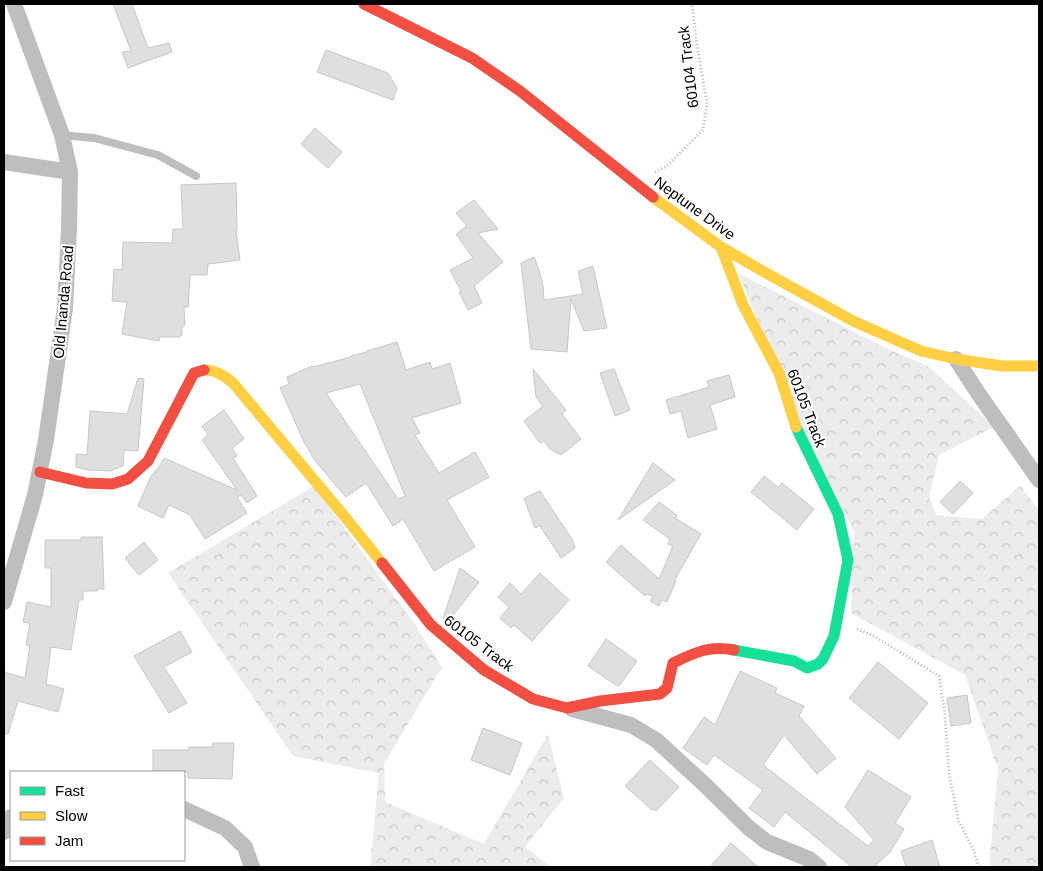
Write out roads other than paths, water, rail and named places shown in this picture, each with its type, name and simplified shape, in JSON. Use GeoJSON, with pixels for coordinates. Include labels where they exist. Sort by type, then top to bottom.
{"type":"FeatureCollection","features":[{"type":"Feature","properties":{"kind":"street","name":"Old Inanda Road"},"geometry":{"type":"LineString","coordinates":[[4,602],[35,494],[46,440],[65,308],[70,172],[62,135],[14,4]]}},
{"type":"Feature","properties":{"kind":"street","name":"Neptune Drive"},"geometry":{"type":"LineString","coordinates":[[364,4],[472,58],[520,91],[635,183],[721,247],[853,321],[920,351],[1002,366],[1039,366]]}},
{"type":"Feature","properties":{"kind":"street"},"geometry":{"type":"LineString","coordinates":[[4,162],[70,172]]}},
{"type":"Feature","properties":{"kind":"street","name":"60105 Track"},"geometry":{"type":"LineString","coordinates":[[40,472],[86,483],[112,484],[128,478],[148,461],[194,373],[207,369],[223,375],[233,383],[345,517],[431,625],[484,670],[533,699],[567,708],[660,694],[666,688],[673,663],[698,651],[724,648],[794,662],[807,668],[818,664],[823,659],[834,636],[848,560],[838,514],[796,428],[779,373],[743,305],[721,247]]}},
{"type":"Feature","properties":{"kind":"street"},"geometry":{"type":"LineString","coordinates":[[956,359],[1039,480]]}},
{"type":"Feature","properties":{"kind":"street"},"geometry":{"type":"LineString","coordinates":[[567,708],[631,725],[656,740],[749,828],[767,842],[809,859],[819,867]]}},
{"type":"Feature","properties":{"kind":"street"},"geometry":{"type":"LineString","coordinates":[[185,809],[225,828],[245,847],[252,867]]}},
{"type":"Feature","properties":{"kind":"street"},"geometry":{"type":"LineString","coordinates":[[4,832],[10,819]]}},
{"type":"Feature","properties":{"kind":"lane"},"geometry":{"type":"LineString","coordinates":[[62,135],[94,138],[158,155],[196,176]]}}]}
